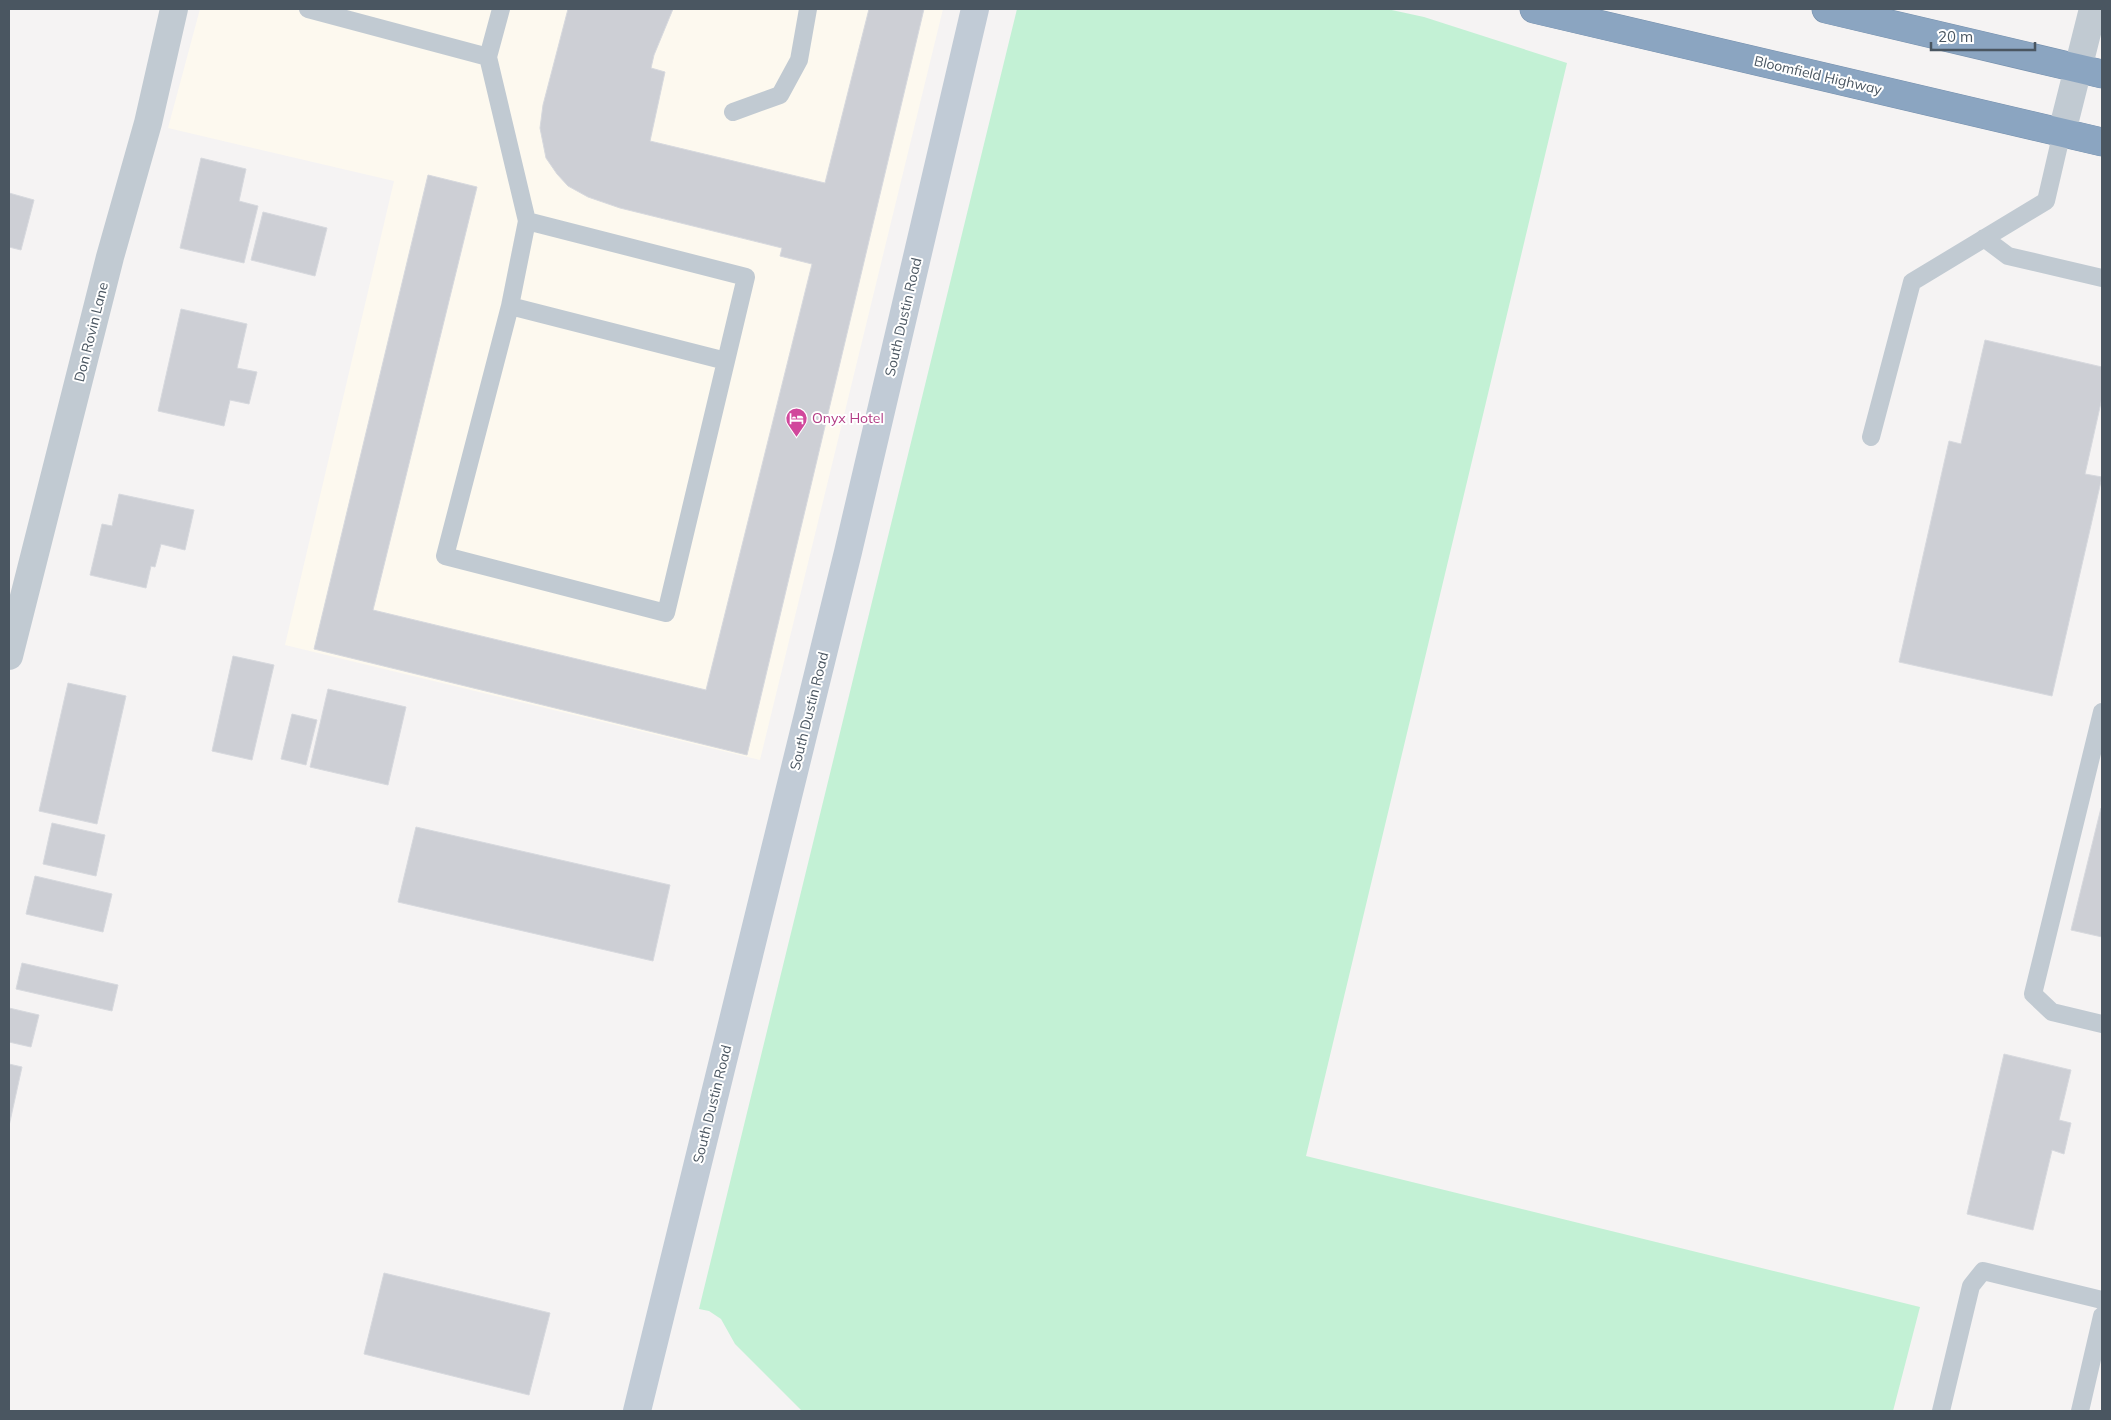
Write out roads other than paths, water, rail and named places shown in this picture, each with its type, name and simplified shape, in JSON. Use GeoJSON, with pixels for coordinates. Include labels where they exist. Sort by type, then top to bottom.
{"type":"FeatureCollection","features":[{"type":"Feature","properties":{"kind":"highway","name":"Bloomfield Highway"},"geometry":{"type":"LineString","coordinates":[[1534,9],[2102,142]]}},
{"type":"Feature","properties":{"kind":"highway"},"geometry":{"type":"LineString","coordinates":[[1826,9],[2090,71]]}},
{"type":"Feature","properties":{"kind":"street","name":"Don Rovin Lane"},"geometry":{"type":"LineString","coordinates":[[9,656],[110,257],[148,123],[174,9]]}},
{"type":"Feature","properties":{"kind":"street","name":"South Dustin Road"},"geometry":{"type":"LineString","coordinates":[[637,1411],[848,552],[975,9]]}},
{"type":"Feature","properties":{"kind":"street"},"geometry":{"type":"LineString","coordinates":[[2062,132],[2090,71],[2093,9]]}},
{"type":"Feature","properties":{"kind":"lane"},"geometry":{"type":"LineString","coordinates":[[308,9],[488,57]]}},
{"type":"Feature","properties":{"kind":"lane"},"geometry":{"type":"LineString","coordinates":[[501,9],[488,57],[527,221],[510,306],[445,556],[666,614],[746,277],[527,221]]}},
{"type":"Feature","properties":{"kind":"lane"},"geometry":{"type":"LineString","coordinates":[[733,112],[780,95],[798,60],[808,9]]}},
{"type":"Feature","properties":{"kind":"lane"},"geometry":{"type":"LineString","coordinates":[[1871,437],[1912,282],[2046,201],[2062,132]]}},
{"type":"Feature","properties":{"kind":"lane"},"geometry":{"type":"LineString","coordinates":[[1984,238],[2008,256],[2102,278]]}},
{"type":"Feature","properties":{"kind":"lane"},"geometry":{"type":"LineString","coordinates":[[510,306],[726,361]]}},
{"type":"Feature","properties":{"kind":"lane"},"geometry":{"type":"LineString","coordinates":[[2101,721],[2033,994],[2052,1012],[2102,1024]]}},
{"type":"Feature","properties":{"kind":"lane"},"geometry":{"type":"LineString","coordinates":[[1941,1411],[1971,1286],[1983,1271],[2102,1300]]}},
{"type":"Feature","properties":{"kind":"lane"},"geometry":{"type":"LineString","coordinates":[[2080,1411],[2102,1316]]}},
{"type":"Feature","properties":{"kind":"place","name":"Onyx Hotel"},"geometry":{"type":"Point","coordinates":[796,437]}}]}
